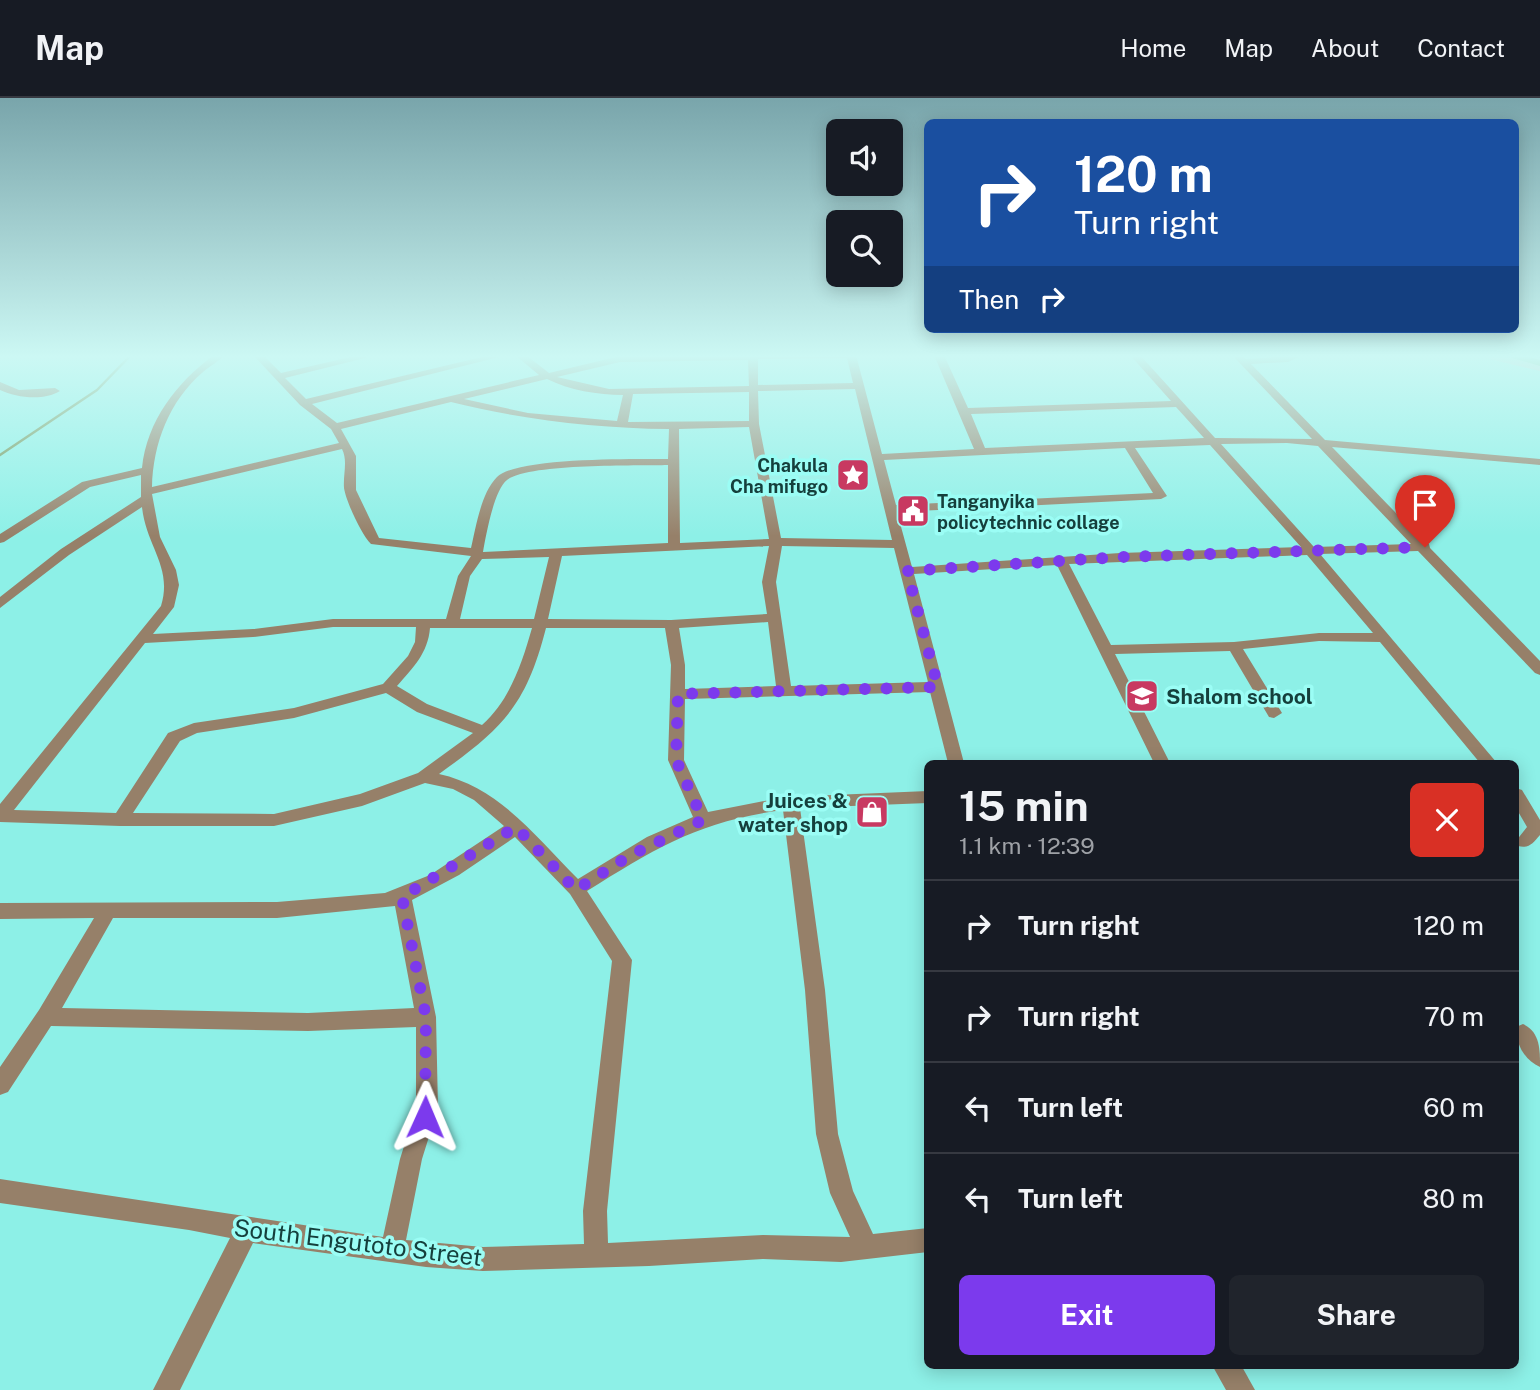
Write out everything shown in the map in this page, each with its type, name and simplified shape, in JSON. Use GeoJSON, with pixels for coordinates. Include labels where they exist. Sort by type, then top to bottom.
{"type":"FeatureCollection","features":[{"type":"Feature","properties":{"kind":"street"},"geometry":{"type":"LineString","coordinates":[[0,816],[167,607],[174,581],[155,540],[145,496],[145,471],[165,415]]}},
{"type":"Feature","properties":{"kind":"street"},"geometry":{"type":"LineString","coordinates":[[320,415],[335,427],[351,456],[350,490],[375,541],[477,554],[556,554],[776,542],[898,544]]}},
{"type":"Feature","properties":{"kind":"street"},"geometry":{"type":"LineString","coordinates":[[335,427],[383,415]]}},
{"type":"Feature","properties":{"kind":"street"},"geometry":{"type":"LineString","coordinates":[[524,415],[623,426],[754,424]]}},
{"type":"Feature","properties":{"kind":"street"},"geometry":{"type":"LineString","coordinates":[[622,415],[623,426]]}},
{"type":"Feature","properties":{"kind":"street"},"geometry":{"type":"LineString","coordinates":[[754,415],[771,529],[776,542],[769,582],[784,690]]}},
{"type":"Feature","properties":{"kind":"street"},"geometry":{"type":"LineString","coordinates":[[867,415],[879,457],[888,509],[907,571],[955,760]]}},
{"type":"Feature","properties":{"kind":"street"},"geometry":{"type":"LineString","coordinates":[[967,415],[981,453]]}},
{"type":"Feature","properties":{"kind":"street"},"geometry":{"type":"LineString","coordinates":[[1190,415],[1386,638],[1487,760]]}},
{"type":"Feature","properties":{"kind":"street"},"geometry":{"type":"LineString","coordinates":[[1296,415],[1540,670]]}},
{"type":"Feature","properties":{"kind":"street"},"geometry":{"type":"LineString","coordinates":[[674,426],[674,547]]}},
{"type":"Feature","properties":{"kind":"street"},"geometry":{"type":"LineString","coordinates":[[879,457],[1287,440],[1540,462]]}},
{"type":"Feature","properties":{"kind":"street"},"geometry":{"type":"LineString","coordinates":[[0,604],[54,560],[145,496],[345,444]]}},
{"type":"Feature","properties":{"kind":"street"},"geometry":{"type":"LineString","coordinates":[[888,509],[1161,496],[1128,445]]}},
{"type":"Feature","properties":{"kind":"street"},"geometry":{"type":"LineString","coordinates":[[452,622],[464,576],[477,554],[496,488],[510,472],[530,468],[673,463]]}},
{"type":"Feature","properties":{"kind":"street"},"geometry":{"type":"LineString","coordinates":[[0,539],[86,484],[145,471]]}},
{"type":"Feature","properties":{"kind":"street"},"geometry":{"type":"LineString","coordinates":[[907,571],[1120,557],[1425,547]]}},
{"type":"Feature","properties":{"kind":"street"},"geometry":{"type":"LineString","coordinates":[[0,816],[120,820],[274,820],[362,800],[424,777],[484,731],[500,716],[512,698],[541,624],[556,554]]}},
{"type":"Feature","properties":{"kind":"street"},"geometry":{"type":"LineString","coordinates":[[1062,562],[1161,760]]}},
{"type":"Feature","properties":{"kind":"street"},"geometry":{"type":"LineString","coordinates":[[144,639],[253,633],[311,624],[671,624],[773,618]]}},
{"type":"Feature","properties":{"kind":"street"},"geometry":{"type":"LineString","coordinates":[[671,624],[677,642],[676,760],[703,820]]}},
{"type":"Feature","properties":{"kind":"street"},"geometry":{"type":"LineString","coordinates":[[120,820],[174,737],[194,728],[294,713],[388,687],[415,657],[422,642],[423,625]]}},
{"type":"Feature","properties":{"kind":"street"},"geometry":{"type":"LineString","coordinates":[[1106,650],[1234,646],[1319,638],[1386,638]]}},
{"type":"Feature","properties":{"kind":"street"},"geometry":{"type":"LineString","coordinates":[[1234,646],[1274,713]]}},
{"type":"Feature","properties":{"kind":"street"},"geometry":{"type":"LineString","coordinates":[[388,687],[410,704],[444,719],[484,731]]}},
{"type":"Feature","properties":{"kind":"street"},"geometry":{"type":"LineString","coordinates":[[678,694],[938,687]]}},
{"type":"Feature","properties":{"kind":"street"},"geometry":{"type":"LineString","coordinates":[[424,777],[457,784],[480,796],[516,827],[576,890],[622,960],[595,1211],[597,1255]]}},
{"type":"Feature","properties":{"kind":"street"},"geometry":{"type":"LineString","coordinates":[[576,890],[629,856],[703,820],[791,804],[924,797]]}},
{"type":"Feature","properties":{"kind":"street"},"geometry":{"type":"LineString","coordinates":[[1519,799],[1536,828],[1527,840]]}},
{"type":"Feature","properties":{"kind":"street"},"geometry":{"type":"LineString","coordinates":[[791,804],[815,990],[827,1134],[842,1193],[867,1248]]}},
{"type":"Feature","properties":{"kind":"street"},"geometry":{"type":"LineString","coordinates":[[0,911],[277,910],[339,906],[402,897],[516,827]]}},
{"type":"Feature","properties":{"kind":"street"},"geometry":{"type":"LineString","coordinates":[[392,1249],[411,1159],[426,1108],[426,1017],[402,897]]}},
{"type":"Feature","properties":{"kind":"street"},"geometry":{"type":"LineString","coordinates":[[0,1085],[46,1017],[108,911]]}},
{"type":"Feature","properties":{"kind":"street"},"geometry":{"type":"LineString","coordinates":[[46,1017],[308,1022],[426,1017]]}},
{"type":"Feature","properties":{"kind":"street"},"geometry":{"type":"LineString","coordinates":[[1526,1033],[1540,1057]]}},
{"type":"Feature","properties":{"kind":"street","name":"South Engutoto Street"},"geometry":{"type":"LineString","coordinates":[[0,1191],[149,1212],[247,1230],[482,1259],[763,1247],[841,1250],[924,1241]]}},
{"type":"Feature","properties":{"kind":"street"},"geometry":{"type":"LineString","coordinates":[[166,1390],[247,1230]]}},
{"type":"Feature","properties":{"kind":"street"},"geometry":{"type":"LineString","coordinates":[[1228,1369],[1242,1390]]}},
{"type":"Feature","properties":{"kind":"waterway"},"geometry":{"type":"LineString","coordinates":[[0,455],[59,415]]}},
{"type":"Feature","properties":{"kind":"place","name":"Chakula Cha mifugo"},"geometry":{"type":"Point","coordinates":[853,475]}},
{"type":"Feature","properties":{"kind":"place","name":"Tanganyika policytechnic collage"},"geometry":{"type":"Point","coordinates":[913,511]}},
{"type":"Feature","properties":{"kind":"place","name":"Shalom school"},"geometry":{"type":"Point","coordinates":[1142,696]}},
{"type":"Feature","properties":{"kind":"place","name":"Juices & water shop"},"geometry":{"type":"Point","coordinates":[872,812]}},
{"type":"Feature","properties":{"kind":"route"},"geometry":{"type":"LineString","coordinates":[[425,1117],[426,1017],[402,897],[428,884],[516,827],[576,890],[658,840],[703,820],[676,760],[675,717],[678,694],[938,687],[907,571],[1120,557],[1425,547]]}}]}
